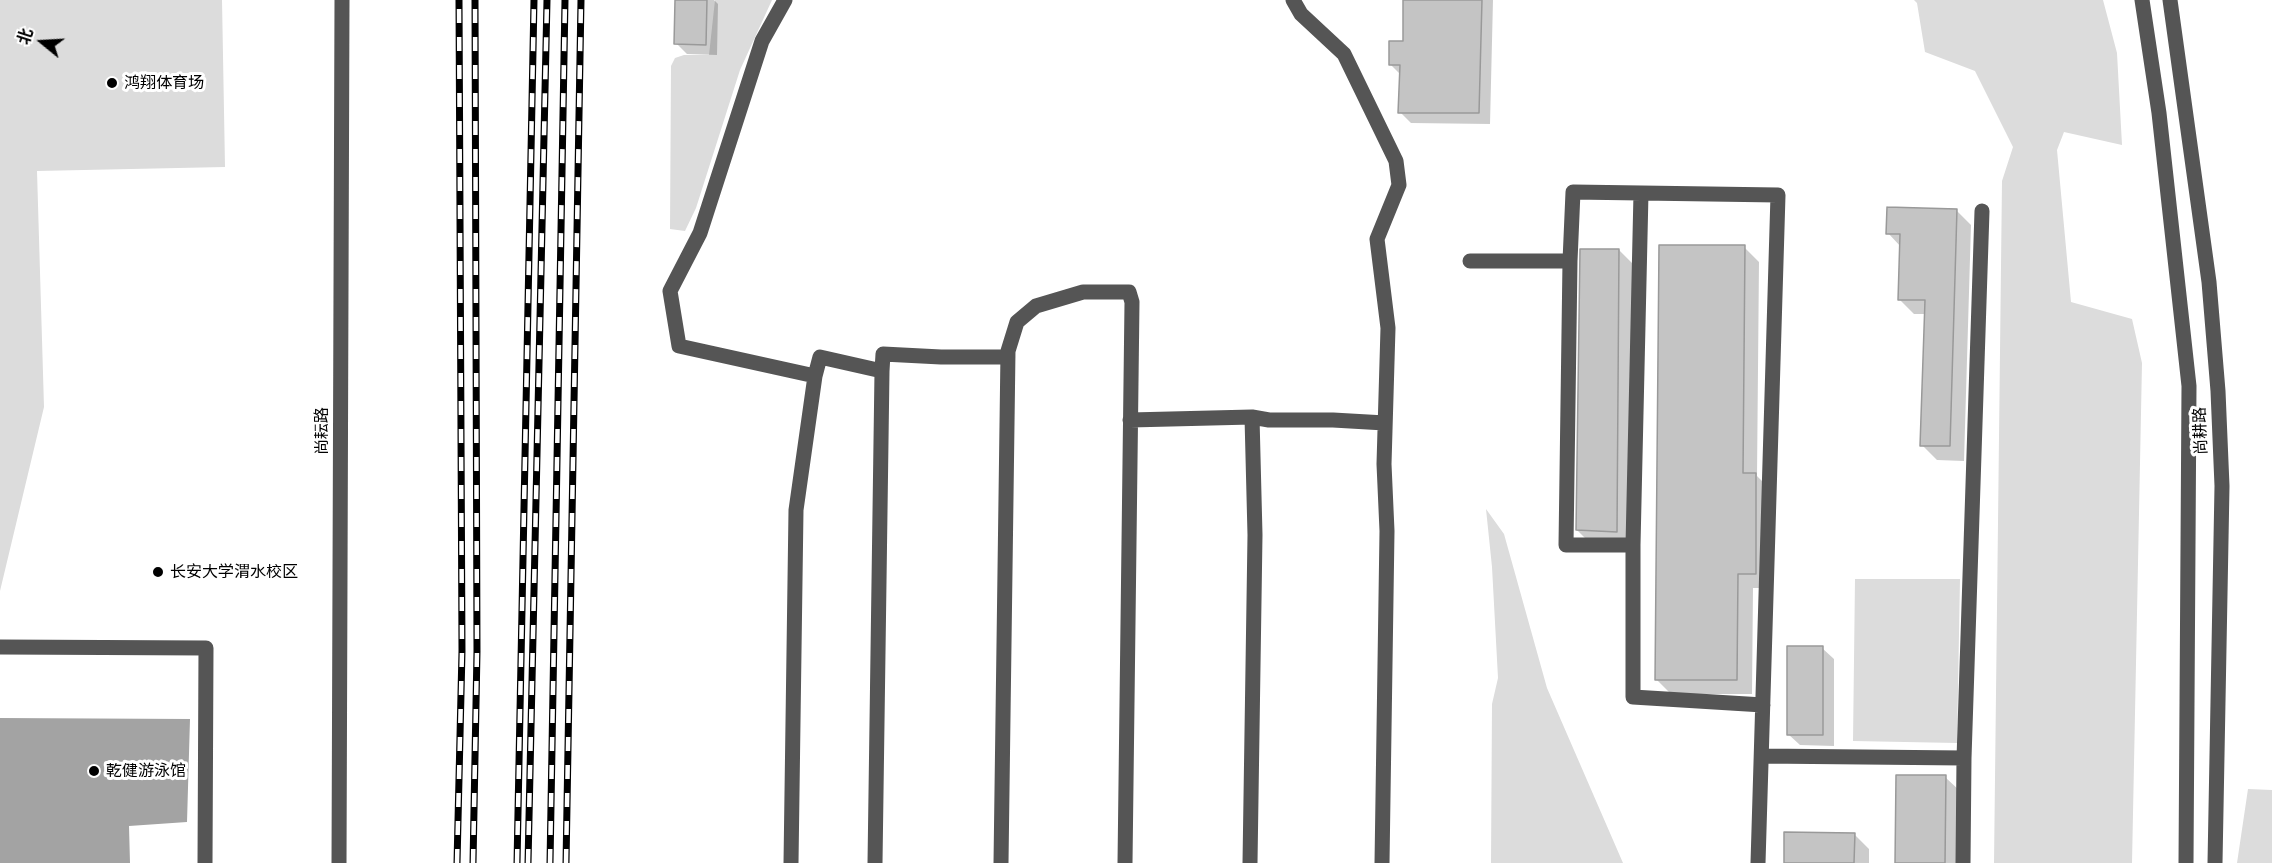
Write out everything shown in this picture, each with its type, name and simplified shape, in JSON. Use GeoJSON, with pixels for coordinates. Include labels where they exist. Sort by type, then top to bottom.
{"type":"FeatureCollection","features":[{"type":"Feature","properties":{"kind":"street","name":"尚耘路"},"geometry":{"type":"LineString","coordinates":[[339,863],[342,0]]}},
{"type":"Feature","properties":{"kind":"street"},"geometry":{"type":"LineString","coordinates":[[785,0],[762,40],[700,233],[670,291],[679,346],[815,376]]}},
{"type":"Feature","properties":{"kind":"street"},"geometry":{"type":"LineString","coordinates":[[1293,0],[1301,14],[1344,54],[1396,161],[1399,184],[1377,239],[1388,328],[1384,464],[1387,531],[1382,863]]}},
{"type":"Feature","properties":{"kind":"street","name":"尚耕路"},"geometry":{"type":"LineString","coordinates":[[2142,0],[2159,113],[2189,386],[2186,863]]}},
{"type":"Feature","properties":{"kind":"street","name":"尚耕路"},"geometry":{"type":"LineString","coordinates":[[2170,0],[2210,282],[2218,391],[2222,486],[2215,863]]}},
{"type":"Feature","properties":{"kind":"street"},"geometry":{"type":"LineString","coordinates":[[1633,545],[1566,545],[1573,192],[1778,195],[1758,863]]}},
{"type":"Feature","properties":{"kind":"street"},"geometry":{"type":"LineString","coordinates":[[1641,193],[1633,545],[1634,697],[1763,705]]}},
{"type":"Feature","properties":{"kind":"street"},"geometry":{"type":"LineString","coordinates":[[1963,863],[1964,758],[1982,211]]}},
{"type":"Feature","properties":{"kind":"street"},"geometry":{"type":"LineString","coordinates":[[1470,261],[1570,261]]}},
{"type":"Feature","properties":{"kind":"street"},"geometry":{"type":"LineString","coordinates":[[1001,863],[1008,357],[1017,322],[1036,306],[1083,292],[1129,292],[1132,302],[1125,863]]}},
{"type":"Feature","properties":{"kind":"street"},"geometry":{"type":"LineString","coordinates":[[875,863],[883,354],[1008,357]]}},
{"type":"Feature","properties":{"kind":"street"},"geometry":{"type":"LineString","coordinates":[[791,863],[796,510],[815,376],[820,357],[882,371]]}},
{"type":"Feature","properties":{"kind":"street"},"geometry":{"type":"LineString","coordinates":[[1131,420],[1252,417],[1269,420],[1385,423]]}},
{"type":"Feature","properties":{"kind":"street"},"geometry":{"type":"LineString","coordinates":[[1250,863],[1255,535],[1252,417]]}},
{"type":"Feature","properties":{"kind":"street"},"geometry":{"type":"LineString","coordinates":[[0,647],[206,648],[205,863]]}},
{"type":"Feature","properties":{"kind":"street"},"geometry":{"type":"LineString","coordinates":[[1762,756],[1964,758]]}},
{"type":"Feature","properties":{"kind":"shaded area","name":"鸿翔体育场"},"geometry":{"type":"Polygon","coordinates":[[[0,0],[222,0],[225,167],[37,171],[44,407],[0,591],[0,0]]]}},
{"type":"Feature","properties":{"kind":"shaded area"},"geometry":{"type":"Polygon","coordinates":[[[715,0],[772,0],[740,70],[696,208],[685,231],[670,229],[671,66],[675,58],[684,55],[709,55],[715,0]]]}},
{"type":"Feature","properties":{"kind":"shaded area"},"geometry":{"type":"Polygon","coordinates":[[[1914,0],[2103,0],[2117,53],[2122,145],[2064,132],[2057,150],[2071,302],[2132,319],[2142,363],[2132,863],[1994,863],[2002,181],[2013,147],[1975,71],[1925,52],[1917,3],[1914,0]]]}},
{"type":"Feature","properties":{"kind":"shaded area"},"geometry":{"type":"Polygon","coordinates":[[[1486,509],[1504,534],[1547,688],[1623,863],[1491,863],[1492,704],[1498,678],[1492,567],[1486,509]]]}},
{"type":"Feature","properties":{"kind":"shaded area"},"geometry":{"type":"Polygon","coordinates":[[[1855,579],[1960,579],[1957,743],[1853,741],[1855,579]]]}},
{"type":"Feature","properties":{"kind":"shaded area","name":"乾健游泳馆"},"geometry":{"type":"Polygon","coordinates":[[[0,718],[190,719],[187,822],[129,826],[130,863],[0,863],[0,718]]]}},
{"type":"Feature","properties":{"kind":"shaded area"},"geometry":{"type":"Polygon","coordinates":[[[2248,789],[2272,790],[2272,863],[2237,863],[2248,789]]]}},
{"type":"Feature","properties":{"kind":"building"},"geometry":{"type":"Polygon","coordinates":[[[675,0],[707,0],[706,45],[674,44],[675,0]]]}},
{"type":"Feature","properties":{"kind":"building"},"geometry":{"type":"Polygon","coordinates":[[[1403,0],[1482,0],[1479,113],[1398,113],[1400,65],[1389,65],[1389,41],[1403,41],[1403,0]]]}},
{"type":"Feature","properties":{"kind":"building"},"geometry":{"type":"Polygon","coordinates":[[[1887,207],[1957,209],[1950,446],[1920,446],[1925,300],[1898,300],[1900,234],[1886,234],[1887,207]]]}},
{"type":"Feature","properties":{"kind":"building"},"geometry":{"type":"Polygon","coordinates":[[[1659,245],[1745,245],[1743,473],[1756,473],[1756,574],[1738,574],[1737,680],[1655,680],[1659,245]]]}},
{"type":"Feature","properties":{"kind":"building"},"geometry":{"type":"Polygon","coordinates":[[[1580,249],[1619,249],[1617,532],[1576,530],[1580,249]]]}},
{"type":"Feature","properties":{"kind":"building"},"geometry":{"type":"Polygon","coordinates":[[[1787,646],[1823,646],[1823,735],[1787,735],[1787,646]]]}},
{"type":"Feature","properties":{"kind":"building"},"geometry":{"type":"Polygon","coordinates":[[[1896,775],[1946,775],[1945,863],[1895,863],[1896,775]]]}},
{"type":"Feature","properties":{"kind":"building"},"geometry":{"type":"Polygon","coordinates":[[[1784,832],[1855,833],[1854,863],[1784,863],[1784,832]]]}},
{"type":"Feature","properties":{"kind":"railway"},"geometry":{"type":"LineString","coordinates":[[457,863],[462,651],[459,0]]}},
{"type":"Feature","properties":{"kind":"railway"},"geometry":{"type":"LineString","coordinates":[[473,863],[477,651],[475,0]]}},
{"type":"Feature","properties":{"kind":"railway"},"geometry":{"type":"LineString","coordinates":[[517,863],[534,0]]}},
{"type":"Feature","properties":{"kind":"railway"},"geometry":{"type":"LineString","coordinates":[[528,863],[547,0]]}},
{"type":"Feature","properties":{"kind":"railway"},"geometry":{"type":"LineString","coordinates":[[550,863],[565,0]]}},
{"type":"Feature","properties":{"kind":"railway"},"geometry":{"type":"LineString","coordinates":[[566,863],[581,0]]}},
{"type":"Feature","properties":{"kind":"place","name":"鸿翔体育场"},"geometry":{"type":"Point","coordinates":[112,83]}},
{"type":"Feature","properties":{"kind":"place","name":"长安大学渭水校区"},"geometry":{"type":"Point","coordinates":[158,572]}},
{"type":"Feature","properties":{"kind":"place","name":"乾健游泳馆"},"geometry":{"type":"Point","coordinates":[94,771]}}]}
